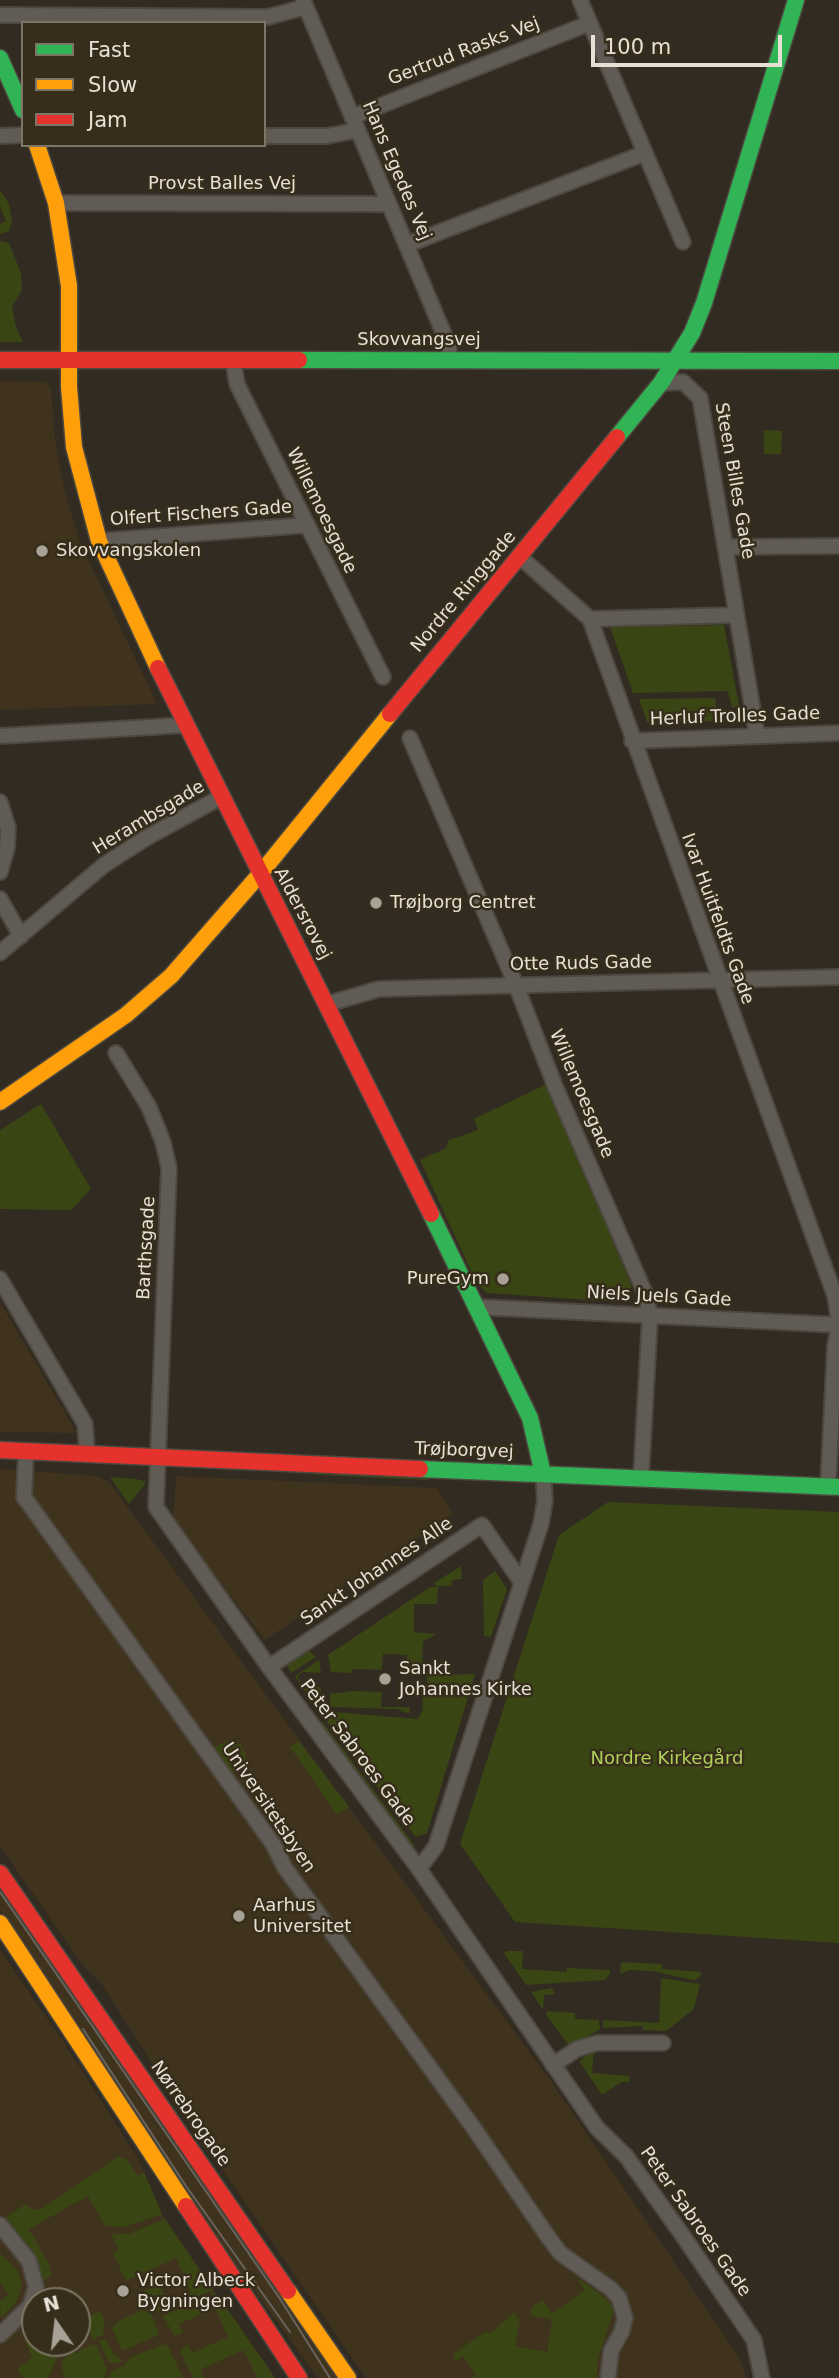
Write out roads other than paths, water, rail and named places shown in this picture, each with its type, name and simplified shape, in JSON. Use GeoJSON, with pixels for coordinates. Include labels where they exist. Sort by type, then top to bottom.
{"type":"FeatureCollection","features":[{"type":"Feature","properties":{"kind":"street"},"geometry":{"type":"LineString","coordinates":[[580,0],[683,242]]}},
{"type":"Feature","properties":{"kind":"street","name":"Nordre Ringgade"},"geometry":{"type":"LineString","coordinates":[[0,1102],[126,1015],[171,976],[260,874],[661,383],[677,359],[704,303],[796,0]]}},
{"type":"Feature","properties":{"kind":"street"},"geometry":{"type":"LineString","coordinates":[[0,15],[268,17],[304,3]]}},
{"type":"Feature","properties":{"kind":"street","name":"Hans Egedes Vej"},"geometry":{"type":"LineString","coordinates":[[304,3],[449,346],[449,359]]}},
{"type":"Feature","properties":{"kind":"street","name":"Gertrud Rasks Vej"},"geometry":{"type":"LineString","coordinates":[[266,136],[327,136],[590,23]]}},
{"type":"Feature","properties":{"kind":"street"},"geometry":{"type":"LineString","coordinates":[[0,58],[21,105]]}},
{"type":"Feature","properties":{"kind":"street"},"geometry":{"type":"LineString","coordinates":[[0,136],[21,135]]}},
{"type":"Feature","properties":{"kind":"street","name":"Aldersrovej"},"geometry":{"type":"LineString","coordinates":[[38,147],[56,203],[69,286],[74,447],[99,541],[185,725],[478,1307],[530,1418],[542,1474]]}},
{"type":"Feature","properties":{"kind":"street"},"geometry":{"type":"LineString","coordinates":[[406,245],[645,153]]}},
{"type":"Feature","properties":{"kind":"street","name":"Provst Balles Vej"},"geometry":{"type":"LineString","coordinates":[[56,203],[388,204]]}},
{"type":"Feature","properties":{"kind":"street","name":"Skovvangsvej"},"geometry":{"type":"LineString","coordinates":[[0,360],[839,361]]}},
{"type":"Feature","properties":{"kind":"street","name":"Willemoesgade"},"geometry":{"type":"LineString","coordinates":[[233,360],[237,384],[383,677]]}},
{"type":"Feature","properties":{"kind":"street","name":"Steen Billes Gade"},"geometry":{"type":"LineString","coordinates":[[661,383],[690,385],[700,398],[758,736]]}},
{"type":"Feature","properties":{"kind":"street","name":"Olfert Fischers Gade"},"geometry":{"type":"LineString","coordinates":[[99,541],[307,525]]}},
{"type":"Feature","properties":{"kind":"street"},"geometry":{"type":"LineString","coordinates":[[726,547],[839,546]]}},
{"type":"Feature","properties":{"kind":"street","name":"Ivar Huitfeldts Gade"},"geometry":{"type":"LineString","coordinates":[[519,556],[590,619],[835,1296],[839,1324],[835,1346],[833,1487]]}},
{"type":"Feature","properties":{"kind":"street"},"geometry":{"type":"LineString","coordinates":[[590,619],[737,615]]}},
{"type":"Feature","properties":{"kind":"street"},"geometry":{"type":"LineString","coordinates":[[0,736],[185,725]]}},
{"type":"Feature","properties":{"kind":"street","name":"Herluf Trolles Gade"},"geometry":{"type":"LineString","coordinates":[[632,741],[839,733]]}},
{"type":"Feature","properties":{"kind":"street","name":"Willemoesgade"},"geometry":{"type":"LineString","coordinates":[[410,738],[516,985],[555,1086],[645,1293],[650,1316],[641,1478]]}},
{"type":"Feature","properties":{"kind":"street","name":"Herambsgade"},"geometry":{"type":"LineString","coordinates":[[0,953],[104,865],[157,831],[221,797]]}},
{"type":"Feature","properties":{"kind":"street"},"geometry":{"type":"LineString","coordinates":[[0,802],[8,828],[7,848],[0,872]]}},
{"type":"Feature","properties":{"kind":"street"},"geometry":{"type":"LineString","coordinates":[[0,899],[21,936]]}},
{"type":"Feature","properties":{"kind":"street","name":"Otte Ruds Gade"},"geometry":{"type":"LineString","coordinates":[[327,1004],[379,989],[839,977]]}},
{"type":"Feature","properties":{"kind":"street","name":"Barthsgade"},"geometry":{"type":"LineString","coordinates":[[116,1053],[149,1107],[163,1142],[169,1168],[157,1457]]}},
{"type":"Feature","properties":{"kind":"street"},"geometry":{"type":"LineString","coordinates":[[0,1279],[85,1424],[87,1454]]}},
{"type":"Feature","properties":{"kind":"street","name":"Niels Juels Gade"},"geometry":{"type":"LineString","coordinates":[[478,1307],[839,1324]]}},
{"type":"Feature","properties":{"kind":"street","name":"Trøjborgvej"},"geometry":{"type":"LineString","coordinates":[[0,1450],[833,1487]]}},
{"type":"Feature","properties":{"kind":"street","name":"Universitetsbyen"},"geometry":{"type":"LineString","coordinates":[[26,1452],[24,1497],[273,1844],[285,1868],[473,2127],[560,2253],[611,2289],[618,2298],[625,2318],[622,2331],[611,2351],[608,2378]]}},
{"type":"Feature","properties":{"kind":"street","name":"Peter Sabroes Gade"},"geometry":{"type":"LineString","coordinates":[[157,1457],[156,1507],[269,1667],[419,1869],[597,2127],[626,2156],[754,2340],[762,2378]]}},
{"type":"Feature","properties":{"kind":"street"},"geometry":{"type":"LineString","coordinates":[[419,1869],[436,1846],[522,1583],[543,1513],[542,1474]]}},
{"type":"Feature","properties":{"kind":"street","name":"Sankt Johannes Alle"},"geometry":{"type":"LineString","coordinates":[[269,1667],[482,1525],[522,1583]]}},
{"type":"Feature","properties":{"kind":"street","name":"Nørrebrogade"},"geometry":{"type":"LineString","coordinates":[[0,1873],[348,2378]]}},
{"type":"Feature","properties":{"kind":"street"},"geometry":{"type":"LineString","coordinates":[[0,1923],[299,2378]]}},
{"type":"Feature","properties":{"kind":"street"},"geometry":{"type":"LineString","coordinates":[[553,2065],[577,2049],[597,2043],[663,2043]]}},
{"type":"Feature","properties":{"kind":"street"},"geometry":{"type":"LineString","coordinates":[[0,2225],[29,2262],[36,2287],[30,2306],[0,2335]]}},
{"type":"Feature","properties":{"kind":"tram line"},"geometry":{"type":"LineString","coordinates":[[0,1892],[280,2299],[330,2378]]}},
{"type":"Feature","properties":{"kind":"tram line"},"geometry":{"type":"LineString","coordinates":[[83,2029],[186,2186],[290,2332]]}},
{"type":"Feature","properties":{"kind":"place","name":"Skovvangskolen"},"geometry":{"type":"Point","coordinates":[42,551]}},
{"type":"Feature","properties":{"kind":"place","name":"Trøjborg Centret"},"geometry":{"type":"Point","coordinates":[376,903]}},
{"type":"Feature","properties":{"kind":"place","name":"PureGym"},"geometry":{"type":"Point","coordinates":[503,1279]}},
{"type":"Feature","properties":{"kind":"place","name":"Sankt Johannes Kirke"},"geometry":{"type":"Point","coordinates":[385,1679]}},
{"type":"Feature","properties":{"kind":"place","name":"Aarhus Universitet"},"geometry":{"type":"Point","coordinates":[239,1916]}},
{"type":"Feature","properties":{"kind":"place","name":"Victor Albeck Bygningen"},"geometry":{"type":"Point","coordinates":[123,2291]}},
{"type":"Feature","properties":{"kind":"park label","name":"Nordre Kirkegård"},"geometry":{"type":"Point","coordinates":[667,1759]}}]}
